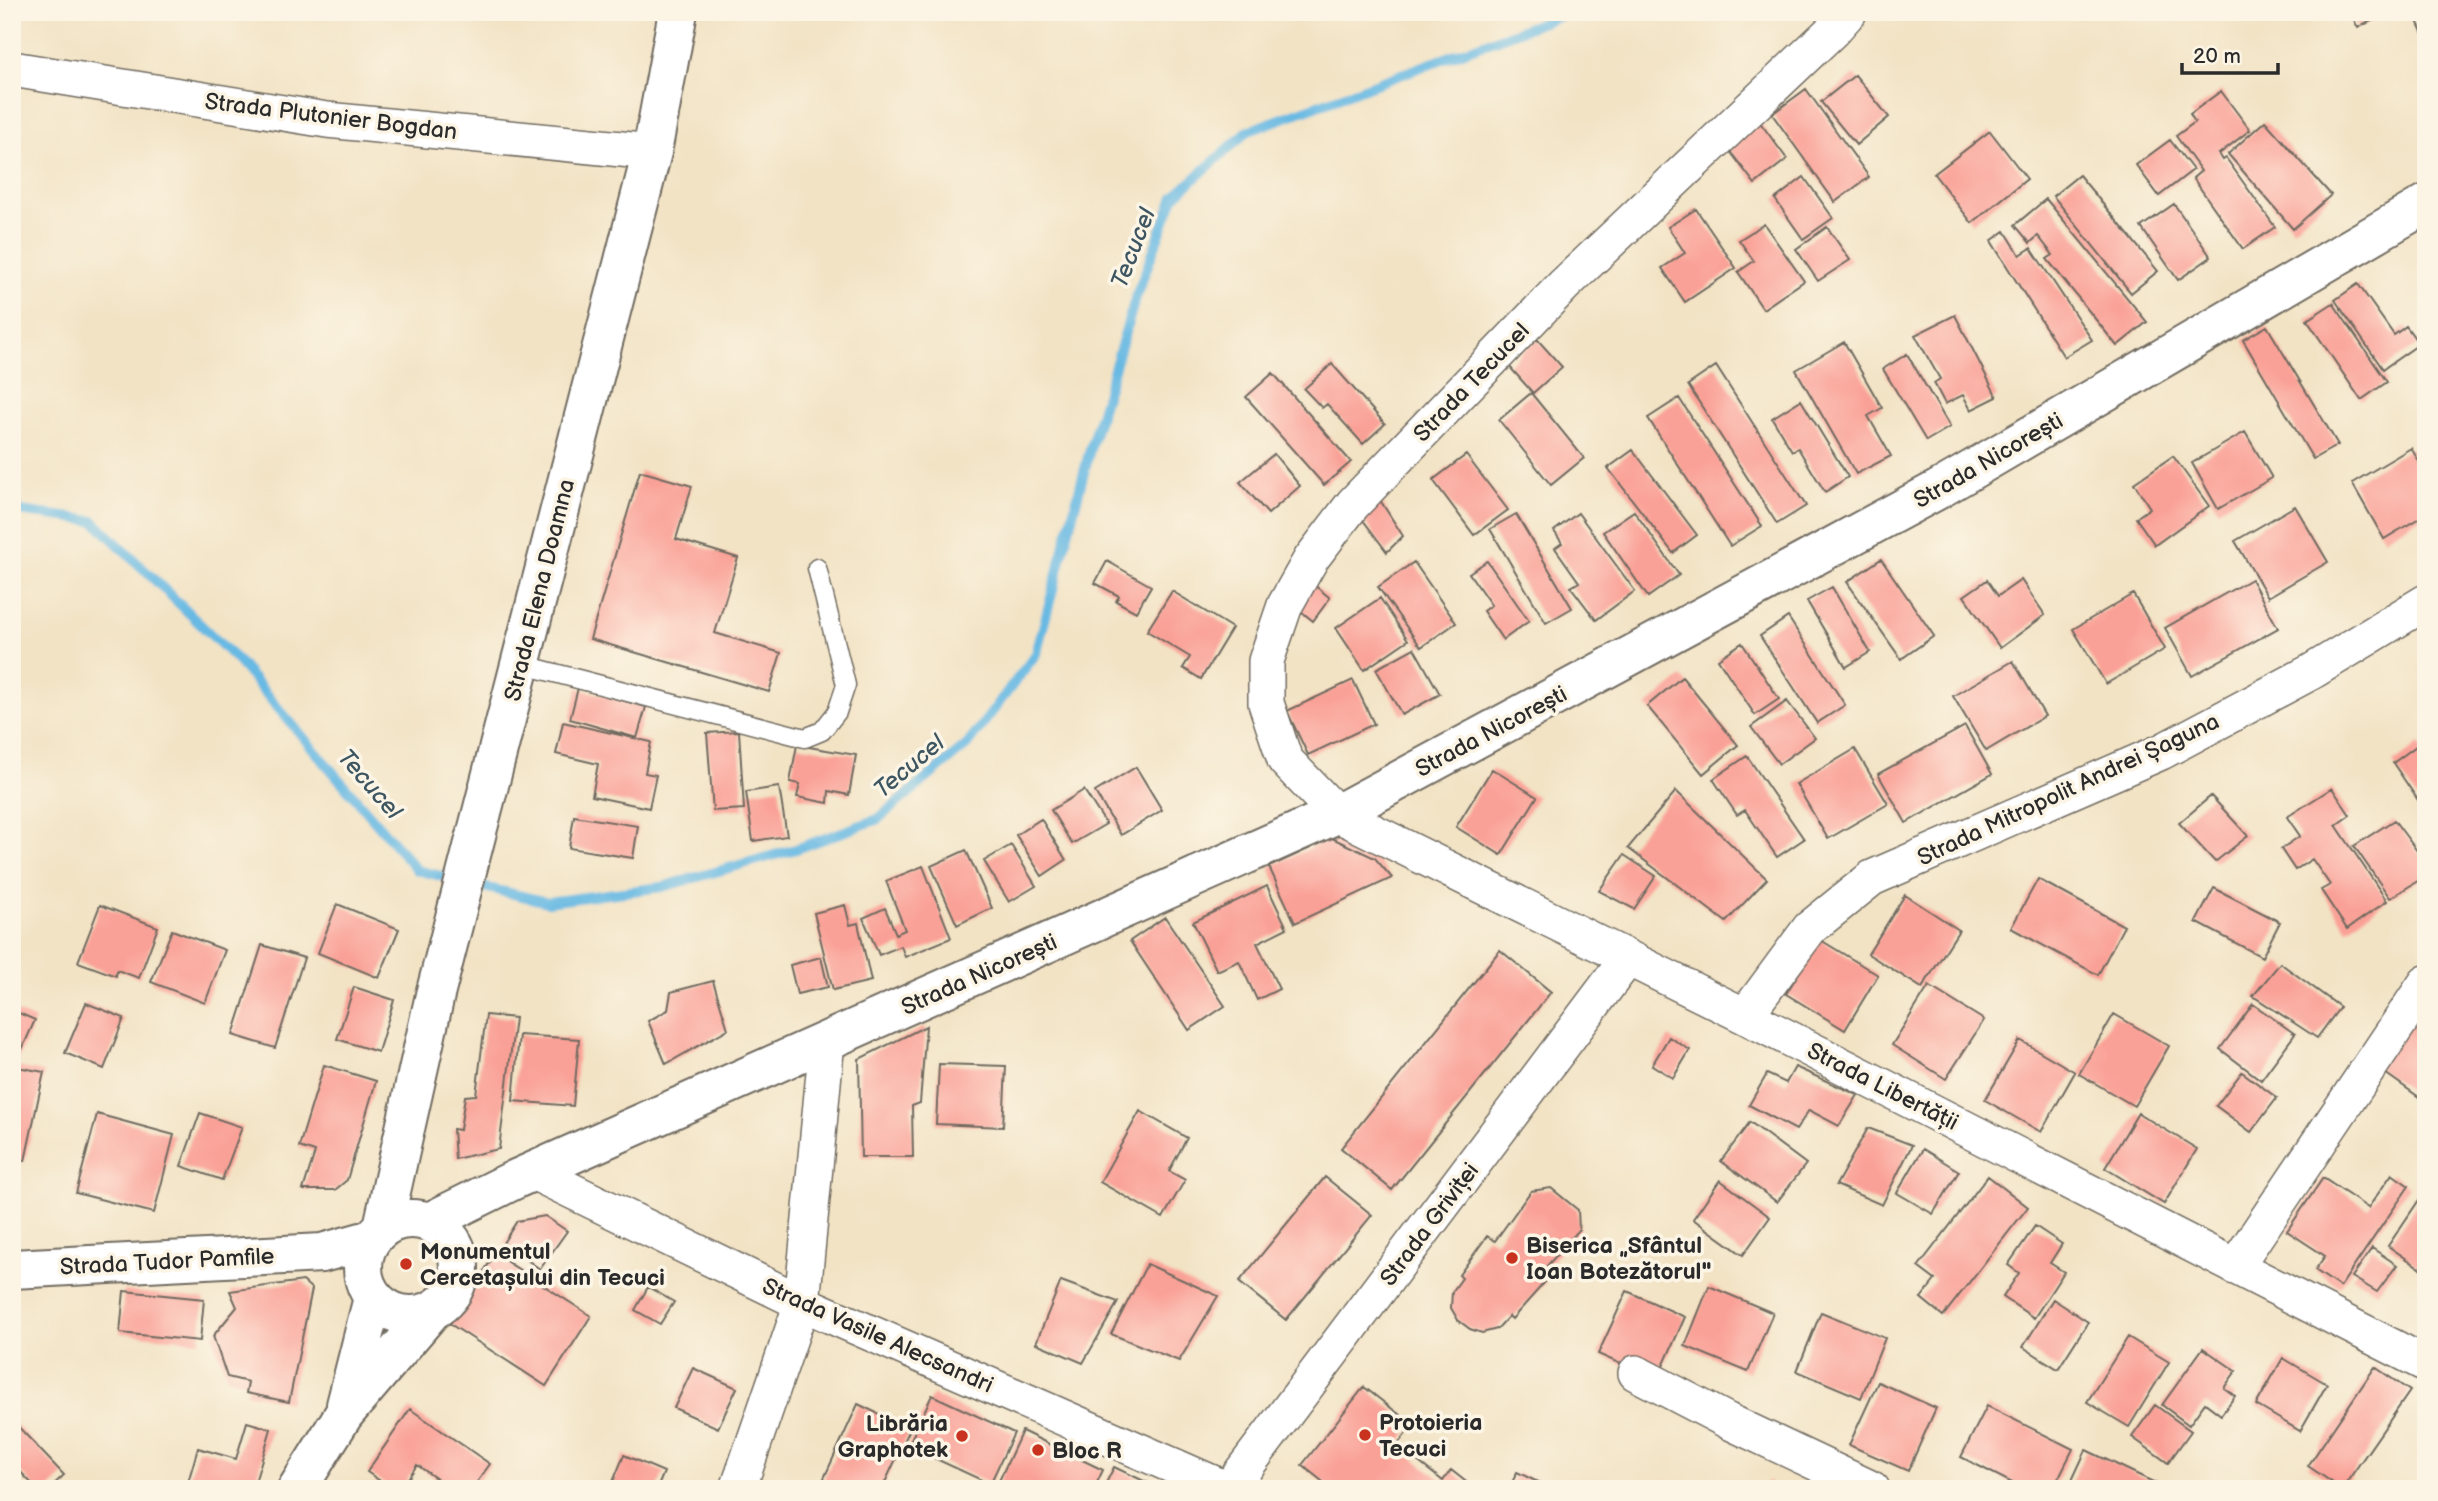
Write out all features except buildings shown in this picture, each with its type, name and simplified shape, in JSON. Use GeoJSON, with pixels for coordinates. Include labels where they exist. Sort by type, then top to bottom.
{"type":"FeatureCollection","features":[{"type":"Feature","properties":{"kind":"main road","name":"Strada Elena Doamna"},"geometry":{"type":"LineString","coordinates":[[408,1210],[435,995],[652,152],[678,12]]}},
{"type":"Feature","properties":{"kind":"main road","name":"Strada Nicorești"},"geometry":{"type":"LineString","coordinates":[[408,1210],[524,1176],[1337,814],[1939,489],[2426,204]]}},
{"type":"Feature","properties":{"kind":"main road","name":"Strada Nicorești"},"geometry":{"type":"LineString","coordinates":[[459,1258],[475,1229],[524,1176]]}},
{"type":"Feature","properties":{"kind":"main road","name":"Strada Tudor Pamfile"},"geometry":{"type":"LineString","coordinates":[[19,1279],[322,1253],[408,1210]]}},
{"type":"Feature","properties":{"kind":"main road"},"geometry":{"type":"LineString","coordinates":[[297,1489],[344,1414],[431,1312],[444,1303],[459,1275],[459,1258],[453,1243],[443,1231],[408,1210],[365,1253],[362,1268],[369,1291],[344,1414]]}},
{"type":"Feature","properties":{"kind":"main road"},"geometry":{"type":"LineString","coordinates":[[322,1253],[352,1268],[385,1308],[399,1314],[431,1312]]}},
{"type":"Feature","properties":{"kind":"street","name":"Strada Tecucel"},"geometry":{"type":"LineString","coordinates":[[1337,814],[1286,760],[1266,703],[1266,661],[1285,605],[1311,559],[1353,504],[1564,285],[1849,12]]}},
{"type":"Feature","properties":{"kind":"street","name":"Strada Plutonier Bogdan"},"geometry":{"type":"LineString","coordinates":[[12,69],[327,120],[652,152]]}},
{"type":"Feature","properties":{"kind":"street","name":"Strada Mitropolit Andrei Șaguna"},"geometry":{"type":"LineString","coordinates":[[1745,1016],[1810,928],[1871,878],[2161,752],[2311,672],[2426,602]]}},
{"type":"Feature","properties":{"kind":"street","name":"Strada Libertății"},"geometry":{"type":"LineString","coordinates":[[1337,814],[1745,1016],[2426,1364]]}},
{"type":"Feature","properties":{"kind":"street","name":"Strada Griviței"},"geometry":{"type":"LineString","coordinates":[[1227,1489],[1628,958]]}},
{"type":"Feature","properties":{"kind":"street"},"geometry":{"type":"LineString","coordinates":[[2235,1268],[2426,983]]}},
{"type":"Feature","properties":{"kind":"street"},"geometry":{"type":"LineString","coordinates":[[738,1489],[802,1303],[827,1041]]}},
{"type":"Feature","properties":{"kind":"street","name":"Strada Vasile Alecsandri"},"geometry":{"type":"LineString","coordinates":[[524,1176],[802,1303],[1227,1489]]}},
{"type":"Feature","properties":{"kind":"street"},"geometry":{"type":"LineString","coordinates":[[1636,1373],[1728,1421],[1872,1489]]}},
{"type":"Feature","properties":{"kind":"lane"},"geometry":{"type":"LineString","coordinates":[[520,664],[804,738],[822,731],[837,712],[846,685],[817,568]]}},
{"type":"Feature","properties":{"kind":"waterway","name":"Tecucel"},"geometry":{"type":"LineString","coordinates":[[471,884],[547,902],[662,887],[796,849],[878,819],[967,745],[1036,654],[1092,442],[1136,296],[1174,197],[1248,131],[1570,12]]}},
{"type":"Feature","properties":{"kind":"waterway","name":"Tecucel"},"geometry":{"type":"LineString","coordinates":[[12,510],[94,521],[236,659],[417,870],[457,880]]}},
{"type":"Feature","properties":{"kind":"place","name":"Biserica „Sfântul Ioan Botezătorul\""},"geometry":{"type":"Point","coordinates":[1512,1258]}},
{"type":"Feature","properties":{"kind":"place","name":"Monumentul Cercetașului din Tecuci"},"geometry":{"type":"Point","coordinates":[406,1264]}},
{"type":"Feature","properties":{"kind":"place","name":"Protoieria Tecuci"},"geometry":{"type":"Point","coordinates":[1365,1435]}},
{"type":"Feature","properties":{"kind":"place","name":"Librăria Graphotek"},"geometry":{"type":"Point","coordinates":[962,1436]}},
{"type":"Feature","properties":{"kind":"place","name":"Bloc R"},"geometry":{"type":"Point","coordinates":[1038,1450]}}]}
